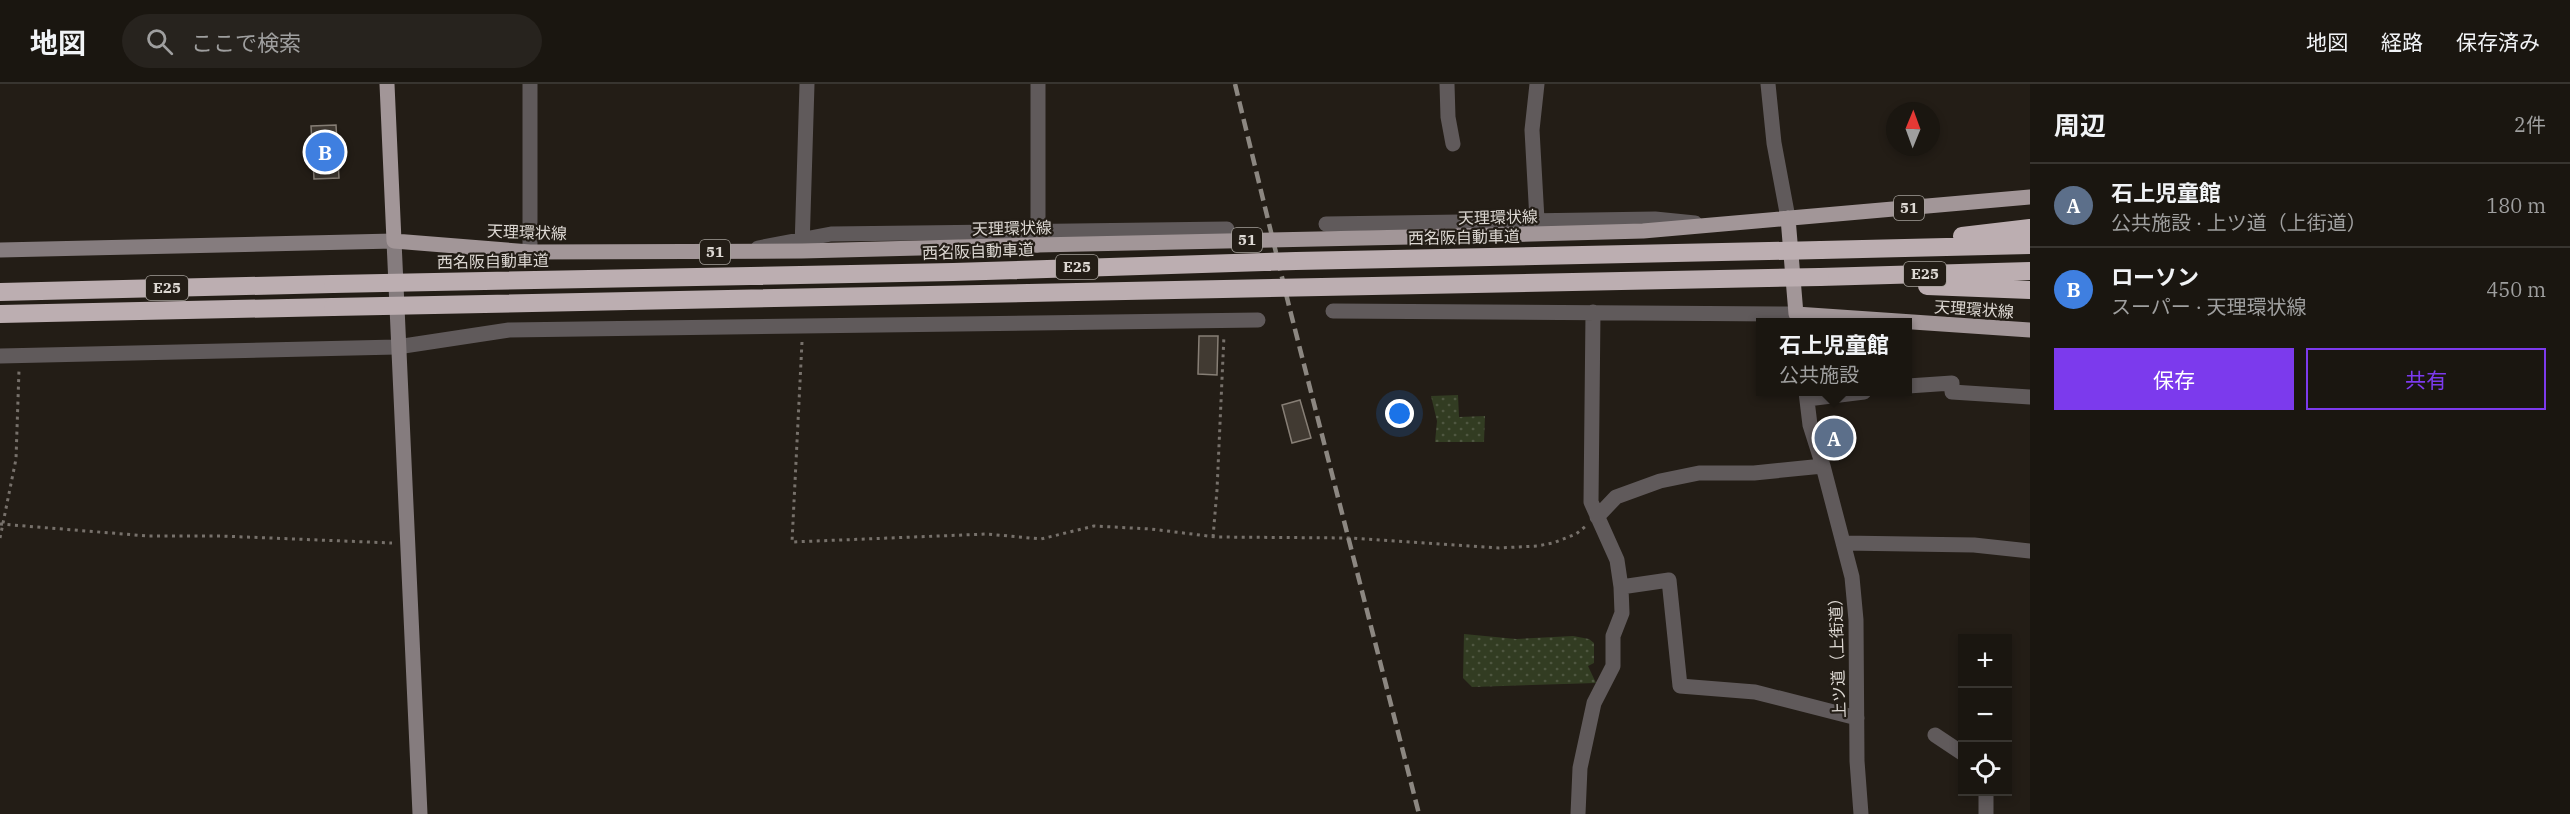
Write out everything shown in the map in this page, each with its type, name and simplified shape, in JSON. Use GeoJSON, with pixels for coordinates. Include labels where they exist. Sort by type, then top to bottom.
{"type":"FeatureCollection","features":[{"type":"Feature","properties":{"kind":"highway"},"geometry":{"type":"LineString","coordinates":[[1847,249],[2030,228]]}},
{"type":"Feature","properties":{"kind":"highway","name":"西名阪自動車道"},"geometry":{"type":"LineString","coordinates":[[0,292],[953,272],[1307,260],[2030,245]]}},
{"type":"Feature","properties":{"kind":"highway","name":"E25"},"geometry":{"type":"LineString","coordinates":[[0,314],[2030,271]]}},
{"type":"Feature","properties":{"kind":"highway"},"geometry":{"type":"LineString","coordinates":[[1843,276],[1883,286],[1947,285],[2030,290]]}},
{"type":"Feature","properties":{"kind":"main road"},"geometry":{"type":"LineString","coordinates":[[387,84],[394,241]]}},
{"type":"Feature","properties":{"kind":"main road","name":"天理環状線"},"geometry":{"type":"LineString","coordinates":[[394,241],[530,252],[741,252],[802,245],[1037,238],[1458,236],[1643,231],[2030,197]]}},
{"type":"Feature","properties":{"kind":"main road"},"geometry":{"type":"LineString","coordinates":[[1788,219],[1797,318]]}},
{"type":"Feature","properties":{"kind":"main road","name":"天理環状線"},"geometry":{"type":"LineString","coordinates":[[1912,324],[2030,330]]}},
{"type":"Feature","properties":{"kind":"street"},"geometry":{"type":"LineString","coordinates":[[530,84],[530,252]]}},
{"type":"Feature","properties":{"kind":"street"},"geometry":{"type":"LineString","coordinates":[[802,245],[807,84]]}},
{"type":"Feature","properties":{"kind":"street"},"geometry":{"type":"LineString","coordinates":[[1038,84],[1037,238],[1227,229]]}},
{"type":"Feature","properties":{"kind":"street"},"geometry":{"type":"LineString","coordinates":[[1447,84],[1448,117],[1453,144]]}},
{"type":"Feature","properties":{"kind":"street"},"geometry":{"type":"LineString","coordinates":[[1537,84],[1532,130],[1537,220]]}},
{"type":"Feature","properties":{"kind":"street"},"geometry":{"type":"LineString","coordinates":[[1768,84],[1774,143],[1788,219]]}},
{"type":"Feature","properties":{"kind":"street"},"geometry":{"type":"LineString","coordinates":[[1326,224],[1655,219],[1715,225]]}},
{"type":"Feature","properties":{"kind":"street"},"geometry":{"type":"LineString","coordinates":[[0,250],[394,241],[397,347],[420,814]]}},
{"type":"Feature","properties":{"kind":"street"},"geometry":{"type":"LineString","coordinates":[[1333,312],[1593,312],[1797,318]]}},
{"type":"Feature","properties":{"kind":"street"},"geometry":{"type":"LineString","coordinates":[[1578,814],[1580,768],[1594,703],[1613,666],[1613,636],[1622,613],[1617,560],[1591,502],[1593,312]]}},
{"type":"Feature","properties":{"kind":"street"},"geometry":{"type":"LineString","coordinates":[[0,356],[397,347],[509,330],[1258,320]]}},
{"type":"Feature","properties":{"kind":"street"},"geometry":{"type":"LineString","coordinates":[[1912,386],[1952,383],[1952,392],[2030,397]]}},
{"type":"Feature","properties":{"kind":"street","name":"上ツ道（上街道）"},"geometry":{"type":"LineString","coordinates":[[1806,396],[1810,425],[1852,577],[1856,620],[1861,814]]}},
{"type":"Feature","properties":{"kind":"street"},"geometry":{"type":"LineString","coordinates":[[1596,517],[1616,497],[1660,481],[1699,473],[1754,473],[1823,466]]}},
{"type":"Feature","properties":{"kind":"street"},"geometry":{"type":"LineString","coordinates":[[1843,543],[1974,545],[2030,551]]}},
{"type":"Feature","properties":{"kind":"street"},"geometry":{"type":"LineString","coordinates":[[1621,587],[1669,580],[1677,682],[1680,686],[1755,692],[1857,718]]}},
{"type":"Feature","properties":{"kind":"street"},"geometry":{"type":"LineString","coordinates":[[1935,735],[1958,750]]}},
{"type":"Feature","properties":{"kind":"street"},"geometry":{"type":"LineString","coordinates":[[1986,796],[1986,814]]}},
{"type":"Feature","properties":{"kind":"path"},"geometry":{"type":"LineString","coordinates":[[1213,537],[1218,479],[1224,320]]}},
{"type":"Feature","properties":{"kind":"path"},"geometry":{"type":"LineString","coordinates":[[803,326],[792,542],[987,534],[1041,539],[1094,526],[1151,529],[1213,537],[1350,538],[1499,548],[1537,546],[1576,534],[1596,517]]}},
{"type":"Feature","properties":{"kind":"path"},"geometry":{"type":"LineString","coordinates":[[0,538],[16,459],[19,356]]}},
{"type":"Feature","properties":{"kind":"path"},"geometry":{"type":"LineString","coordinates":[[1,524],[148,536],[221,536],[406,544]]}},
{"type":"Feature","properties":{"kind":"green space"},"geometry":{"type":"Polygon","coordinates":[[[1458,395],[1459,417],[1485,416],[1484,442],[1435,442],[1437,421],[1431,396],[1458,395]]]}},
{"type":"Feature","properties":{"kind":"green space"},"geometry":{"type":"Polygon","coordinates":[[[1464,634],[1516,639],[1573,636],[1589,639],[1594,643],[1594,663],[1588,666],[1596,683],[1472,687],[1463,678],[1464,634]]]}},
{"type":"Feature","properties":{"kind":"building"},"geometry":{"type":"Polygon","coordinates":[[[336,125],[339,178],[314,179],[311,126],[336,125]]]}},
{"type":"Feature","properties":{"kind":"building"},"geometry":{"type":"Polygon","coordinates":[[[1199,336],[1218,336],[1217,375],[1198,374],[1199,336]]]}},
{"type":"Feature","properties":{"kind":"building"},"geometry":{"type":"Polygon","coordinates":[[[1300,400],[1311,438],[1292,443],[1282,405],[1300,400]]]}},
{"type":"Feature","properties":{"kind":"railway"},"geometry":{"type":"LineString","coordinates":[[1235,84],[1289,306],[1419,814]]}},
{"type":"Feature","properties":{"kind":"place","name":"ローソン"},"geometry":{"type":"Point","coordinates":[325,152]}},
{"type":"Feature","properties":{"kind":"place","name":"石上児童館"},"geometry":{"type":"Point","coordinates":[1834,438]}}]}
